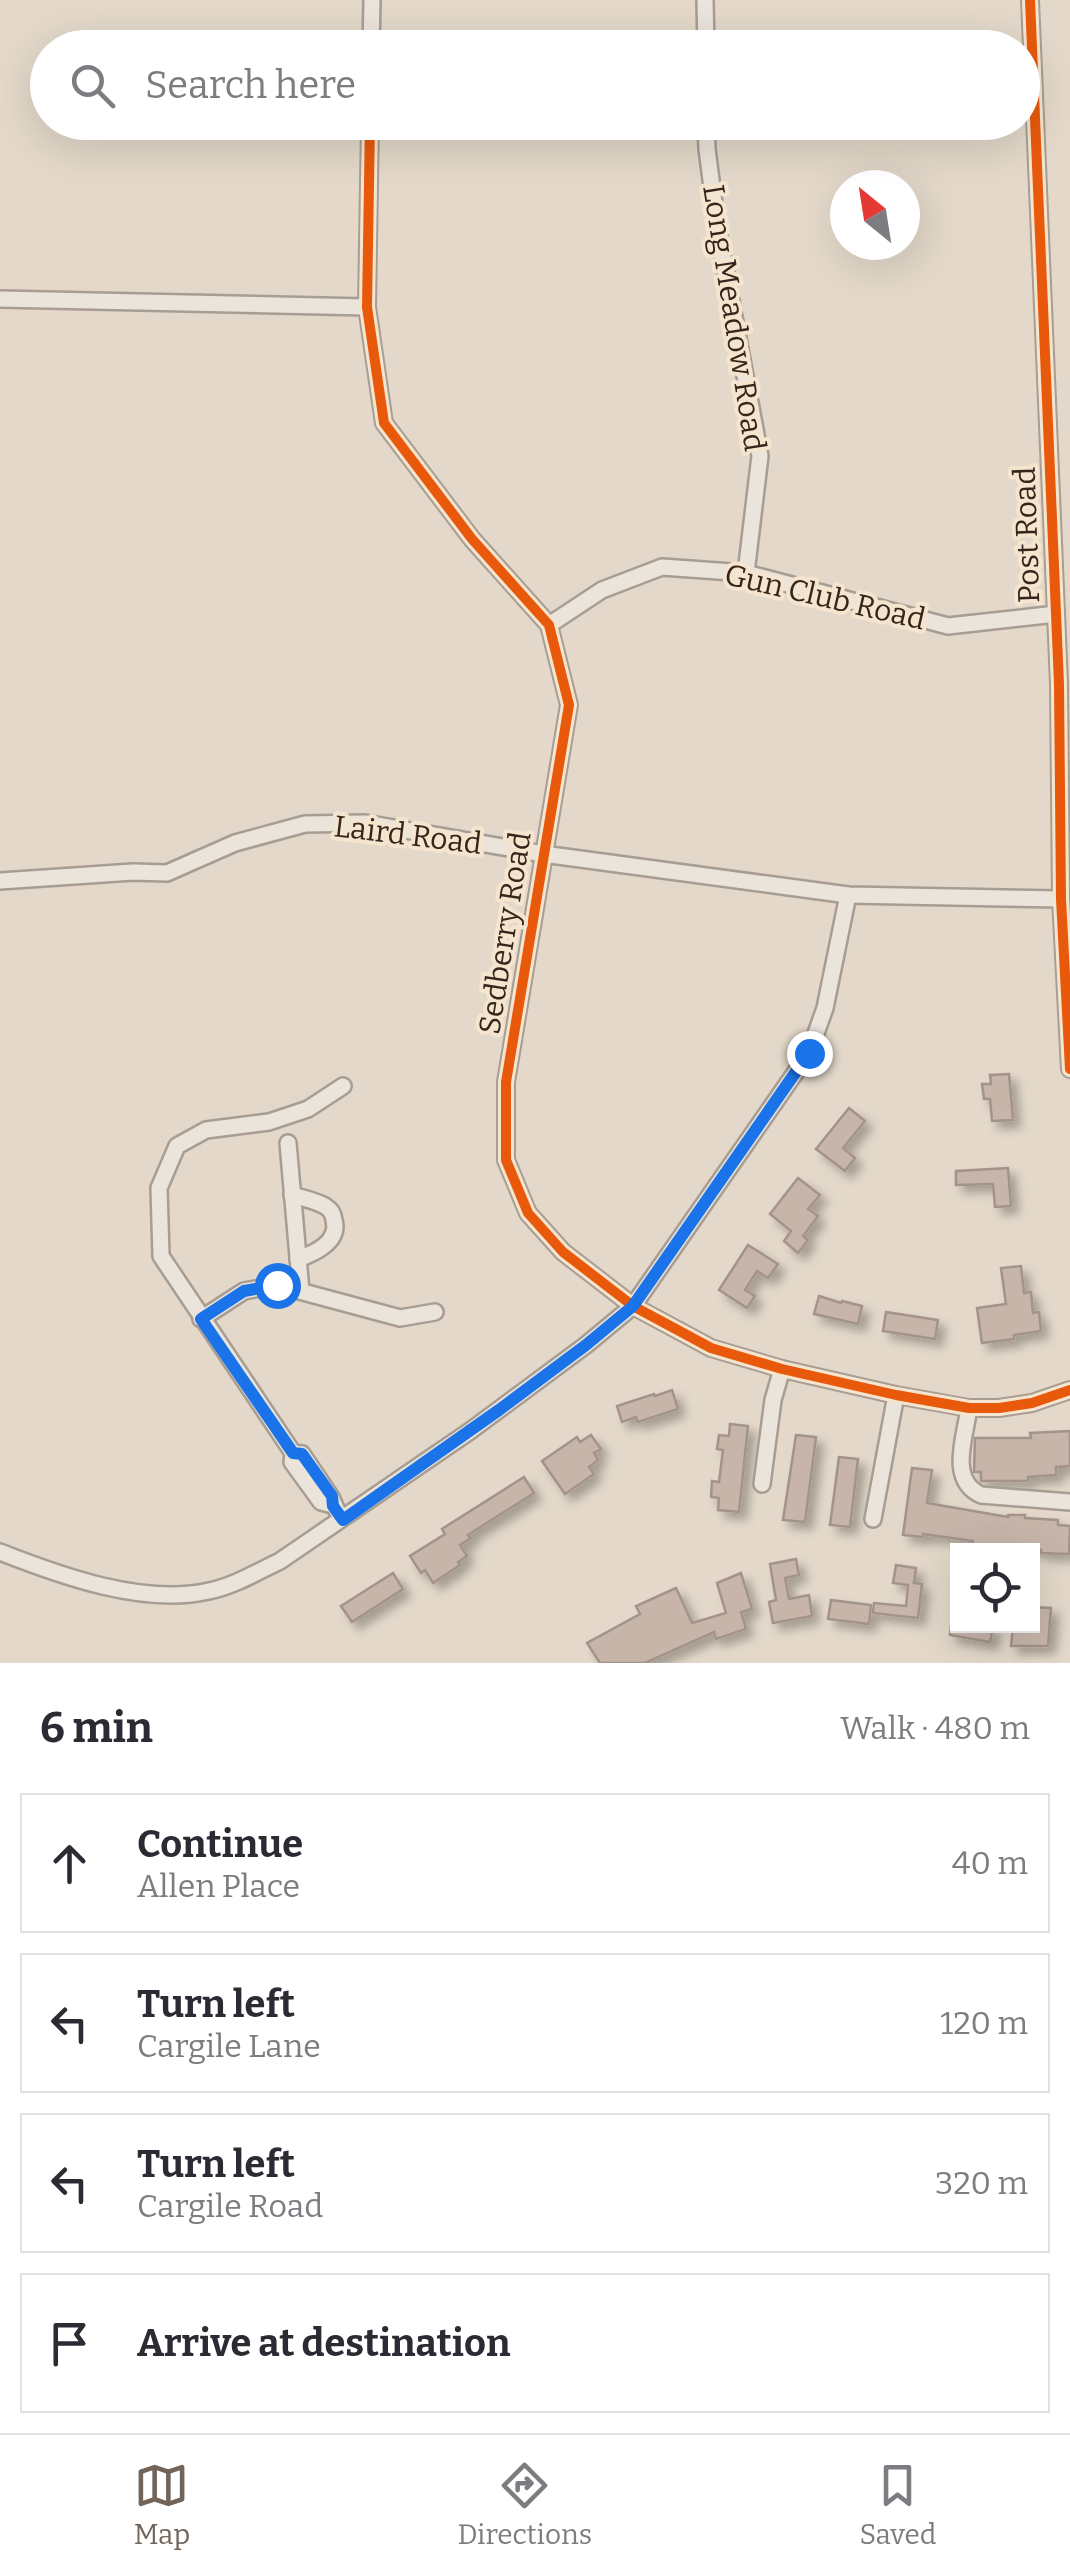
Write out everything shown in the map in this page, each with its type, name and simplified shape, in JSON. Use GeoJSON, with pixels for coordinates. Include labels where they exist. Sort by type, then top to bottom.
{"type":"FeatureCollection","features":[{"type":"Feature","properties":{"kind":"street"},"geometry":{"type":"LineString","coordinates":[[371,30],[372,0]]}},
{"type":"Feature","properties":{"kind":"street"},"geometry":{"type":"LineString","coordinates":[[705,0],[706,30]]}},
{"type":"Feature","properties":{"kind":"street","name":"Post Road"},"geometry":{"type":"LineString","coordinates":[[1030,0],[1031,30]]}},
{"type":"Feature","properties":{"kind":"street","name":"Sedberry Road"},"geometry":{"type":"LineString","coordinates":[[370,140],[367,307],[384,422],[472,539],[548,624],[569,704],[506,1082],[506,1160],[528,1213],[563,1252],[633,1306],[711,1348],[896,1396],[969,1408],[999,1408],[1070,1390]]}},
{"type":"Feature","properties":{"kind":"street","name":"Long Meadow Road"},"geometry":{"type":"LineString","coordinates":[[707,140],[716,226],[760,456],[746,573]]}},
{"type":"Feature","properties":{"kind":"street","name":"Post Road"},"geometry":{"type":"LineString","coordinates":[[1036,140],[1059,684],[1061,899],[1070,1069]]}},
{"type":"Feature","properties":{"kind":"street"},"geometry":{"type":"LineString","coordinates":[[0,298],[367,307]]}},
{"type":"Feature","properties":{"kind":"street","name":"Gun Club Road"},"geometry":{"type":"LineString","coordinates":[[548,624],[602,590],[662,567],[746,573],[948,626],[1056,614]]}},
{"type":"Feature","properties":{"kind":"street","name":"Laird Road"},"geometry":{"type":"LineString","coordinates":[[0,881],[167,873],[234,844],[305,824],[365,824],[543,854],[848,895],[1061,899]]}},
{"type":"Feature","properties":{"kind":"street"},"geometry":{"type":"LineString","coordinates":[[0,1552],[34,1566],[128,1592],[179,1595],[210,1591],[280,1561],[338,1513],[499,1410],[586,1345],[633,1306],[809,1053],[825,1008],[848,895]]}},
{"type":"Feature","properties":{"kind":"street"},"geometry":{"type":"LineString","coordinates":[[338,1513],[332,1496],[302,1454],[293,1453],[161,1256],[159,1188],[177,1146],[206,1130],[269,1122],[308,1109],[343,1086]]}},
{"type":"Feature","properties":{"kind":"street"},"geometry":{"type":"LineString","coordinates":[[288,1143],[300,1291]]}},
{"type":"Feature","properties":{"kind":"street"},"geometry":{"type":"LineString","coordinates":[[292,1195],[322,1204],[331,1211],[336,1227],[328,1243],[298,1259]]}},
{"type":"Feature","properties":{"kind":"street"},"geometry":{"type":"LineString","coordinates":[[201,1319],[244,1291],[277,1285],[400,1318],[435,1312]]}},
{"type":"Feature","properties":{"kind":"street"},"geometry":{"type":"LineString","coordinates":[[762,1484],[773,1400],[782,1369]]}},
{"type":"Feature","properties":{"kind":"street"},"geometry":{"type":"LineString","coordinates":[[873,1520],[896,1396]]}},
{"type":"Feature","properties":{"kind":"street"},"geometry":{"type":"LineString","coordinates":[[969,1408],[960,1468],[970,1490],[981,1495],[1070,1502]]}},
{"type":"Feature","properties":{"kind":"building"},"geometry":{"type":"Polygon","coordinates":[[[1009,1074],[1013,1120],[992,1121],[990,1099],[984,1099],[982,1084],[991,1084],[990,1075],[1009,1074]]]}},
{"type":"Feature","properties":{"kind":"building"},"geometry":{"type":"Polygon","coordinates":[[[849,1108],[865,1121],[843,1148],[855,1158],[845,1171],[816,1149],[849,1108]]]}},
{"type":"Feature","properties":{"kind":"building"},"geometry":{"type":"Polygon","coordinates":[[[1008,1168],[1011,1206],[995,1207],[993,1184],[956,1185],[956,1171],[1008,1168]]]}},
{"type":"Feature","properties":{"kind":"building"},"geometry":{"type":"Polygon","coordinates":[[[798,1178],[820,1195],[808,1209],[818,1216],[803,1236],[808,1240],[798,1253],[784,1241],[791,1231],[770,1214],[798,1178]]]}},
{"type":"Feature","properties":{"kind":"building"},"geometry":{"type":"Polygon","coordinates":[[[748,1245],[778,1264],[768,1278],[757,1271],[745,1290],[755,1296],[747,1308],[719,1290],[748,1245]]]}},
{"type":"Feature","properties":{"kind":"building"},"geometry":{"type":"Polygon","coordinates":[[[1021,1266],[1024,1293],[1031,1292],[1033,1313],[1039,1312],[1041,1331],[982,1343],[977,1308],[1006,1304],[1001,1268],[1021,1266]]]}},
{"type":"Feature","properties":{"kind":"building"},"geometry":{"type":"Polygon","coordinates":[[[819,1296],[862,1306],[858,1324],[814,1314],[819,1296]]]}},
{"type":"Feature","properties":{"kind":"building"},"geometry":{"type":"Polygon","coordinates":[[[886,1312],[938,1320],[935,1339],[883,1331],[886,1312]]]}},
{"type":"Feature","properties":{"kind":"building"},"geometry":{"type":"Polygon","coordinates":[[[672,1390],[678,1409],[638,1422],[636,1417],[622,1422],[617,1406],[672,1390]]]}},
{"type":"Feature","properties":{"kind":"building"},"geometry":{"type":"Polygon","coordinates":[[[730,1424],[748,1426],[739,1512],[718,1510],[719,1498],[711,1497],[712,1481],[719,1482],[723,1450],[717,1449],[719,1435],[729,1436],[730,1424]]]}},
{"type":"Feature","properties":{"kind":"building"},"geometry":{"type":"Polygon","coordinates":[[[1070,1431],[1070,1466],[1056,1467],[1056,1475],[1028,1477],[1028,1481],[981,1481],[981,1472],[974,1472],[975,1438],[1031,1438],[1030,1433],[1070,1431]]]}},
{"type":"Feature","properties":{"kind":"building"},"geometry":{"type":"Polygon","coordinates":[[[591,1435],[601,1449],[594,1453],[598,1460],[589,1467],[594,1474],[565,1494],[542,1461],[577,1437],[580,1442],[591,1435]]]}},
{"type":"Feature","properties":{"kind":"building"},"geometry":{"type":"Polygon","coordinates":[[[796,1435],[816,1437],[805,1522],[783,1520],[796,1435]]]}},
{"type":"Feature","properties":{"kind":"building"},"geometry":{"type":"Polygon","coordinates":[[[839,1457],[858,1459],[850,1527],[830,1525],[839,1457]]]}},
{"type":"Feature","properties":{"kind":"building"},"geometry":{"type":"Polygon","coordinates":[[[912,1468],[932,1470],[927,1503],[1008,1517],[1025,1515],[1058,1520],[1058,1525],[1070,1526],[1069,1554],[1041,1553],[1040,1543],[973,1543],[923,1534],[903,1535],[912,1468]]]}},
{"type":"Feature","properties":{"kind":"building"},"geometry":{"type":"Polygon","coordinates":[[[524,1477],[534,1493],[468,1535],[471,1538],[460,1545],[467,1556],[458,1562],[460,1565],[433,1583],[425,1570],[421,1573],[410,1556],[445,1534],[442,1529],[524,1477]]]}},
{"type":"Feature","properties":{"kind":"building"},"geometry":{"type":"Polygon","coordinates":[[[796,1559],[799,1575],[785,1578],[789,1599],[809,1595],[812,1616],[773,1623],[769,1602],[776,1600],[770,1564],[796,1559]]]}},
{"type":"Feature","properties":{"kind":"building"},"geometry":{"type":"Polygon","coordinates":[[[896,1565],[916,1568],[914,1583],[922,1584],[918,1618],[873,1613],[874,1603],[906,1606],[908,1585],[893,1583],[896,1565]]]}},
{"type":"Feature","properties":{"kind":"building"},"geometry":{"type":"Polygon","coordinates":[[[393,1573],[403,1589],[352,1622],[341,1606],[393,1573]]]}},
{"type":"Feature","properties":{"kind":"building"},"geometry":{"type":"Polygon","coordinates":[[[741,1573],[752,1609],[741,1612],[746,1629],[716,1639],[714,1632],[645,1663],[600,1663],[587,1643],[640,1614],[636,1606],[676,1588],[692,1623],[726,1613],[717,1583],[741,1573]]]}},
{"type":"Feature","properties":{"kind":"building"},"geometry":{"type":"Polygon","coordinates":[[[831,1600],[871,1605],[869,1624],[828,1619],[831,1600]]]}},
{"type":"Feature","properties":{"kind":"building"},"geometry":{"type":"Polygon","coordinates":[[[1040,1607],[1051,1608],[1048,1646],[1011,1646],[1012,1633],[1040,1633],[1040,1607]]]}},
{"type":"Feature","properties":{"kind":"building"},"geometry":{"type":"Polygon","coordinates":[[[950,1633],[992,1633],[990,1642],[950,1633]]]}},
{"type":"Feature","properties":{"kind":"cycle path"},"geometry":{"type":"LineString","coordinates":[[1030,0],[1031,30]]}},
{"type":"Feature","properties":{"kind":"cycle path"},"geometry":{"type":"LineString","coordinates":[[370,140],[367,307],[384,423],[472,539],[549,625],[569,705],[506,1082],[506,1160],[528,1213],[563,1252],[633,1306],[711,1348],[782,1369],[969,1408],[1032,1403],[1070,1390]]}},
{"type":"Feature","properties":{"kind":"cycle path"},"geometry":{"type":"LineString","coordinates":[[1036,140],[1059,684],[1061,899],[1070,1069]]}},
{"type":"Feature","properties":{"kind":"route"},"geometry":{"type":"LineString","coordinates":[[277,1285],[244,1291],[201,1319],[293,1453],[302,1454],[332,1496],[333,1506],[343,1520],[499,1410],[633,1306],[809,1053]]}}]}
